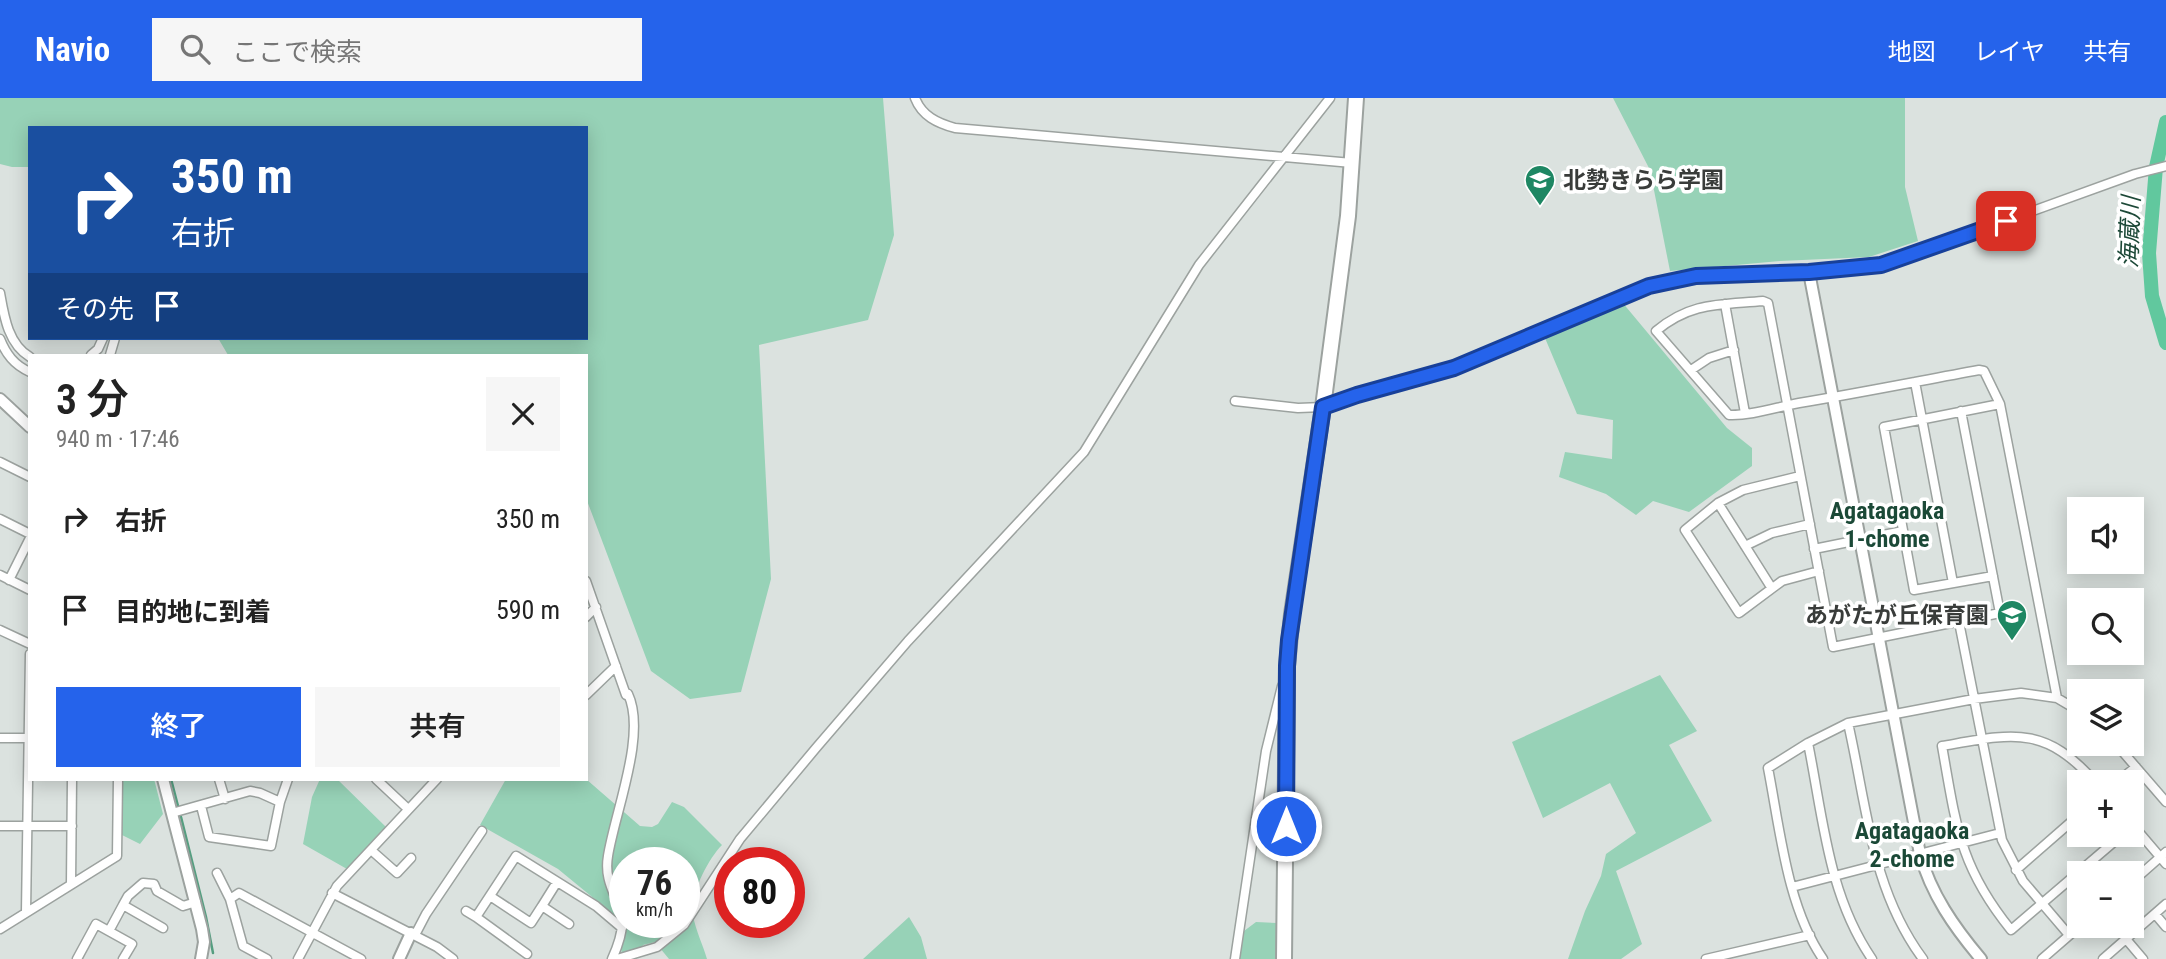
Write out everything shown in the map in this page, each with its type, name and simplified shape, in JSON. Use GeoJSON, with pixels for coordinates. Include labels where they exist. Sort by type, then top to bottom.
{"type":"FeatureCollection","features":[{"type":"Feature","properties":{"kind":"highway"},"geometry":{"type":"LineString","coordinates":[[1284,959],[1287,666],[1348,216],[1356,98]]}},
{"type":"Feature","properties":{"kind":"street"},"geometry":{"type":"LineString","coordinates":[[915,98],[926,114],[938,124],[955,128],[1352,163]]}},
{"type":"Feature","properties":{"kind":"street"},"geometry":{"type":"LineString","coordinates":[[619,938],[615,959],[657,947],[684,925],[740,839],[807,758],[908,640],[1084,452],[1199,265],[1330,98]]}},
{"type":"Feature","properties":{"kind":"street"},"geometry":{"type":"LineString","coordinates":[[1236,401],[1298,408],[1323,407],[1454,368],[1649,286],[1696,276],[1809,272],[1881,265],[2166,166]]}},
{"type":"Feature","properties":{"kind":"street"},"geometry":{"type":"LineString","coordinates":[[1809,272],[1920,853],[1925,872],[1947,916],[1981,959]]}},
{"type":"Feature","properties":{"kind":"street"},"geometry":{"type":"LineString","coordinates":[[0,293],[12,339],[28,356]]}},
{"type":"Feature","properties":{"kind":"street"},"geometry":{"type":"LineString","coordinates":[[1961,411],[2000,614],[1833,647],[1788,405],[1768,303],[1763,301],[1725,304],[1687,310],[1656,331],[1730,415],[1745,413],[1788,405],[1915,382],[1979,370],[1984,372],[2000,404],[2057,698]]}},
{"type":"Feature","properties":{"kind":"street"},"geometry":{"type":"LineString","coordinates":[[1725,304],[1745,413]]}},
{"type":"Feature","properties":{"kind":"street"},"geometry":{"type":"LineString","coordinates":[[0,339],[15,364],[28,371]]}},
{"type":"Feature","properties":{"kind":"street"},"geometry":{"type":"LineString","coordinates":[[1690,370],[1709,358],[1734,350]]}},
{"type":"Feature","properties":{"kind":"street"},"geometry":{"type":"LineString","coordinates":[[1915,382],[1954,583]]}},
{"type":"Feature","properties":{"kind":"street"},"geometry":{"type":"LineString","coordinates":[[0,399],[27,421]]}},
{"type":"Feature","properties":{"kind":"street"},"geometry":{"type":"LineString","coordinates":[[1993,576],[1914,590],[1884,427],[2000,404]]}},
{"type":"Feature","properties":{"kind":"street"},"geometry":{"type":"LineString","coordinates":[[0,462],[28,476]]}},
{"type":"Feature","properties":{"kind":"street"},"geometry":{"type":"LineString","coordinates":[[1800,476],[1743,490],[1718,503],[1685,530],[1739,613],[1771,587],[1787,579],[1819,571]]}},
{"type":"Feature","properties":{"kind":"street"},"geometry":{"type":"LineString","coordinates":[[1718,503],[1771,587]]}},
{"type":"Feature","properties":{"kind":"street"},"geometry":{"type":"LineString","coordinates":[[0,519],[28,535]]}},
{"type":"Feature","properties":{"kind":"street"},"geometry":{"type":"LineString","coordinates":[[1745,546],[1772,533],[1810,524]]}},
{"type":"Feature","properties":{"kind":"street"},"geometry":{"type":"LineString","coordinates":[[1814,549],[1903,531]]}},
{"type":"Feature","properties":{"kind":"street"},"geometry":{"type":"LineString","coordinates":[[9,580],[28,540]]}},
{"type":"Feature","properties":{"kind":"street"},"geometry":{"type":"LineString","coordinates":[[0,575],[28,589]]}},
{"type":"Feature","properties":{"kind":"street"},"geometry":{"type":"LineString","coordinates":[[588,585],[625,695],[628,694],[631,702],[633,719],[632,758],[609,847]]}},
{"type":"Feature","properties":{"kind":"street"},"geometry":{"type":"LineString","coordinates":[[588,615],[596,607]]}},
{"type":"Feature","properties":{"kind":"street"},"geometry":{"type":"LineString","coordinates":[[1959,622],[2000,833],[2016,870],[2067,933]]}},
{"type":"Feature","properties":{"kind":"street"},"geometry":{"type":"LineString","coordinates":[[0,630],[28,644]]}},
{"type":"Feature","properties":{"kind":"street"},"geometry":{"type":"LineString","coordinates":[[588,693],[616,666]]}},
{"type":"Feature","properties":{"kind":"street"},"geometry":{"type":"LineString","coordinates":[[1235,959],[1266,751],[1287,666]]}},
{"type":"Feature","properties":{"kind":"street"},"geometry":{"type":"LineString","coordinates":[[1823,959],[1810,935],[1791,887],[1768,768],[1808,743],[1848,723],[2009,694],[2057,698],[2067,704]]}},
{"type":"Feature","properties":{"kind":"street"},"geometry":{"type":"LineString","coordinates":[[1848,723],[1877,864],[1898,921],[1923,959]]}},
{"type":"Feature","properties":{"kind":"street"},"geometry":{"type":"LineString","coordinates":[[2083,770],[2067,754],[2041,741],[2003,736],[1942,746],[1960,842],[1983,894],[2011,930],[2108,847]]}},
{"type":"Feature","properties":{"kind":"street"},"geometry":{"type":"LineString","coordinates":[[0,738],[28,738]]}},
{"type":"Feature","properties":{"kind":"street"},"geometry":{"type":"LineString","coordinates":[[1808,743],[1833,876],[1851,924],[1872,959]]}},
{"type":"Feature","properties":{"kind":"street"},"geometry":{"type":"LineString","coordinates":[[2127,756],[2166,802]]}},
{"type":"Feature","properties":{"kind":"street"},"geometry":{"type":"LineString","coordinates":[[2131,770],[2136,766]]}},
{"type":"Feature","properties":{"kind":"street"},"geometry":{"type":"LineString","coordinates":[[26,912],[28,781]]}},
{"type":"Feature","properties":{"kind":"street"},"geometry":{"type":"LineString","coordinates":[[71,884],[72,781]]}},
{"type":"Feature","properties":{"kind":"street"},"geometry":{"type":"LineString","coordinates":[[0,929],[117,856],[118,781]]}},
{"type":"Feature","properties":{"kind":"street"},"geometry":{"type":"LineString","coordinates":[[164,781],[196,902],[204,942],[201,959]]}},
{"type":"Feature","properties":{"kind":"street"},"geometry":{"type":"LineString","coordinates":[[220,781],[225,799]]}},
{"type":"Feature","properties":{"kind":"street"},"geometry":{"type":"LineString","coordinates":[[201,806],[209,837],[271,846],[287,781]]}},
{"type":"Feature","properties":{"kind":"street"},"geometry":{"type":"LineString","coordinates":[[378,781],[408,809]]}},
{"type":"Feature","properties":{"kind":"street"},"geometry":{"type":"LineString","coordinates":[[298,959],[332,893],[435,781]]}},
{"type":"Feature","properties":{"kind":"street"},"geometry":{"type":"LineString","coordinates":[[172,813],[250,791],[280,802]]}},
{"type":"Feature","properties":{"kind":"street"},"geometry":{"type":"LineString","coordinates":[[2016,870],[2067,825]]}},
{"type":"Feature","properties":{"kind":"street"},"geometry":{"type":"LineString","coordinates":[[0,826],[72,826]]}},
{"type":"Feature","properties":{"kind":"street"},"geometry":{"type":"LineString","coordinates":[[399,959],[482,831]]}},
{"type":"Feature","properties":{"kind":"street"},"geometry":{"type":"LineString","coordinates":[[1791,887],[2000,833]]}},
{"type":"Feature","properties":{"kind":"street"},"geometry":{"type":"LineString","coordinates":[[2144,838],[2164,858],[2144,873]]}},
{"type":"Feature","properties":{"kind":"street"},"geometry":{"type":"LineString","coordinates":[[371,850],[397,873],[411,858]]}},
{"type":"Feature","properties":{"kind":"street"},"geometry":{"type":"LineString","coordinates":[[609,850],[606,868],[609,886]]}},
{"type":"Feature","properties":{"kind":"street"},"geometry":{"type":"LineString","coordinates":[[476,917],[516,856],[596,906],[609,917]]}},
{"type":"Feature","properties":{"kind":"street"},"geometry":{"type":"LineString","coordinates":[[217,873],[230,899],[243,946],[250,955],[267,959]]}},
{"type":"Feature","properties":{"kind":"street"},"geometry":{"type":"LineString","coordinates":[[490,896],[531,923],[557,882]]}},
{"type":"Feature","properties":{"kind":"street"},"geometry":{"type":"LineString","coordinates":[[109,930],[128,896],[143,883],[154,884],[157,891],[183,906],[196,902]]}},
{"type":"Feature","properties":{"kind":"street"},"geometry":{"type":"LineString","coordinates":[[230,899],[239,893],[361,959]]}},
{"type":"Feature","properties":{"kind":"street"},"geometry":{"type":"LineString","coordinates":[[332,893],[413,934],[453,959]]}},
{"type":"Feature","properties":{"kind":"street"},"geometry":{"type":"LineString","coordinates":[[2103,959],[2166,904]]}},
{"type":"Feature","properties":{"kind":"street"},"geometry":{"type":"LineString","coordinates":[[123,905],[163,928]]}},
{"type":"Feature","properties":{"kind":"street"},"geometry":{"type":"LineString","coordinates":[[542,905],[569,924]]}},
{"type":"Feature","properties":{"kind":"street"},"geometry":{"type":"LineString","coordinates":[[467,911],[527,954]]}},
{"type":"Feature","properties":{"kind":"street"},"geometry":{"type":"LineString","coordinates":[[2155,914],[2166,927]]}},
{"type":"Feature","properties":{"kind":"street"},"geometry":{"type":"LineString","coordinates":[[76,959],[96,924],[132,944],[123,959]]}},
{"type":"Feature","properties":{"kind":"street"},"geometry":{"type":"LineString","coordinates":[[1706,959],[1810,935]]}},
{"type":"Feature","properties":{"kind":"street"},"geometry":{"type":"LineString","coordinates":[[2042,959],[2067,937]]}},
{"type":"Feature","properties":{"kind":"street"},"geometry":{"type":"LineString","coordinates":[[2126,939],[2143,959]]}},
{"type":"Feature","properties":{"kind":"green space"},"geometry":{"type":"Polygon","coordinates":[[[0,98],[883,98],[894,235],[868,320],[759,345],[771,579],[741,692],[690,699],[651,671],[588,503],[588,354],[227,354],[219,340],[588,340],[588,126],[28,126],[28,167],[0,164],[0,98]]]}},
{"type":"Feature","properties":{"kind":"green space"},"geometry":{"type":"Polygon","coordinates":[[[1613,98],[1905,98],[1905,187],[1918,241],[1869,257],[1780,261],[1670,271],[1650,170],[1613,98]]]}},
{"type":"Feature","properties":{"kind":"green space"},"geometry":{"type":"Polygon","coordinates":[[[1622,302],[1727,428],[1752,448],[1752,466],[1689,512],[1653,501],[1636,515],[1606,494],[1559,477],[1565,452],[1612,459],[1613,420],[1577,414],[1545,338],[1622,302]]]}},
{"type":"Feature","properties":{"kind":"green space"},"geometry":{"type":"Polygon","coordinates":[[[1660,675],[1697,731],[1669,745],[1712,821],[1616,871],[1642,944],[1621,959],[1568,959],[1601,876],[1606,854],[1636,833],[1610,783],[1543,818],[1512,742],[1660,675]]]}},
{"type":"Feature","properties":{"kind":"green space"},"geometry":{"type":"Polygon","coordinates":[[[121,781],[155,781],[163,814],[140,844],[120,834],[121,781]]]}},
{"type":"Feature","properties":{"kind":"green space"},"geometry":{"type":"Polygon","coordinates":[[[319,781],[339,781],[386,827],[347,869],[303,844],[312,797],[319,781]]]}},
{"type":"Feature","properties":{"kind":"green space"},"geometry":{"type":"Polygon","coordinates":[[[505,781],[588,781],[640,826],[652,827],[658,824],[672,802],[684,807],[722,845],[714,847],[714,855],[700,881],[700,847],[609,847],[609,911],[558,869],[480,825],[505,781]]]}},
{"type":"Feature","properties":{"kind":"green space"},"geometry":{"type":"Polygon","coordinates":[[[909,917],[921,937],[927,959],[863,959],[909,917]]]}},
{"type":"Feature","properties":{"kind":"green space"},"geometry":{"type":"Polygon","coordinates":[[[1256,922],[1277,923],[1277,959],[1239,959],[1244,931],[1256,922]]]}},
{"type":"Feature","properties":{"kind":"green space"},"geometry":{"type":"Polygon","coordinates":[[[620,938],[700,938],[707,959],[669,959],[655,942],[643,945],[636,959],[622,959],[620,938]]]}},
{"type":"Feature","properties":{"kind":"waterway","name":"海蔵川"},"geometry":{"type":"LineString","coordinates":[[2166,122],[2156,167],[2149,253],[2152,296],[2166,343]]}},
{"type":"Feature","properties":{"kind":"waterway"},"geometry":{"type":"LineString","coordinates":[[172,781],[178,806]]}},
{"type":"Feature","properties":{"kind":"waterway"},"geometry":{"type":"LineString","coordinates":[[181,817],[213,953]]}},
{"type":"Feature","properties":{"kind":"place","name":"北勢きらら学園"},"geometry":{"type":"Point","coordinates":[1540,207]}},
{"type":"Feature","properties":{"kind":"place","name":"あがたが丘保育園"},"geometry":{"type":"Point","coordinates":[2012,642]}},
{"type":"Feature","properties":{"kind":"district","name":"Agatagaoka 1-chome"},"geometry":{"type":"Point","coordinates":[1887,525]}},
{"type":"Feature","properties":{"kind":"district","name":"Agatagaoka 2-chome"},"geometry":{"type":"Point","coordinates":[1912,845]}},
{"type":"Feature","properties":{"kind":"route"},"geometry":{"type":"LineString","coordinates":[[1286,826],[1289,640],[1323,407],[1454,368],[1649,286],[1696,276],[1809,272],[1881,265],[2006,221]]}}]}
